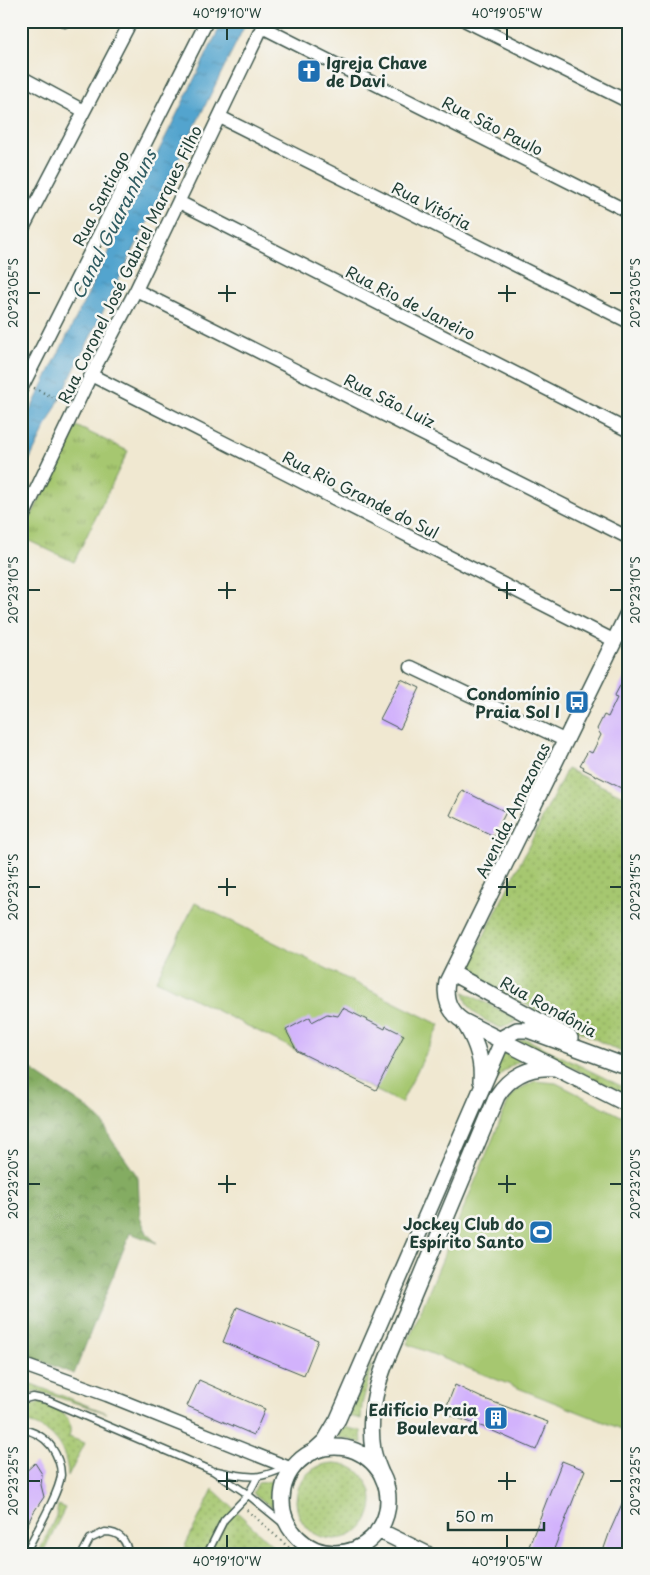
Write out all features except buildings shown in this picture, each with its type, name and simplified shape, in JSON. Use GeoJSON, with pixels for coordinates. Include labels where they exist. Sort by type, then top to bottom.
{"type":"FeatureCollection","features":[{"type":"Feature","properties":{"kind":"street"},"geometry":{"type":"LineString","coordinates":[[21,232],[25,216],[84,111],[131,21]]}},
{"type":"Feature","properties":{"kind":"street","name":"Rua Santiago"},"geometry":{"type":"LineString","coordinates":[[24,385],[207,21]]}},
{"type":"Feature","properties":{"kind":"street"},"geometry":{"type":"LineString","coordinates":[[466,21],[629,102]]}},
{"type":"Feature","properties":{"kind":"street","name":"Rua Coronel José Gabriel Marques Filho"},"geometry":{"type":"LineString","coordinates":[[21,521],[91,375],[136,290],[264,24]]}},
{"type":"Feature","properties":{"kind":"street","name":"Rua São Paulo"},"geometry":{"type":"LineString","coordinates":[[264,24],[629,212]]}},
{"type":"Feature","properties":{"kind":"street"},"geometry":{"type":"LineString","coordinates":[[21,77],[84,111]]}},
{"type":"Feature","properties":{"kind":"street","name":"Rua Vitória"},"geometry":{"type":"LineString","coordinates":[[220,117],[629,322]]}},
{"type":"Feature","properties":{"kind":"street","name":"Rua Rio de Janeiro"},"geometry":{"type":"LineString","coordinates":[[179,202],[629,431]]}},
{"type":"Feature","properties":{"kind":"street","name":"Rua São Luiz"},"geometry":{"type":"LineString","coordinates":[[136,290],[629,538]]}},
{"type":"Feature","properties":{"kind":"street","name":"Rua Rio Grande do Sul"},"geometry":{"type":"LineString","coordinates":[[91,375],[615,641]]}},
{"type":"Feature","properties":{"kind":"street","name":"Avenida Amazonas"},"geometry":{"type":"LineString","coordinates":[[480,1089],[479,1053],[473,1037],[463,1022],[453,1013],[447,1001],[446,988],[629,612]]}},
{"type":"Feature","properties":{"kind":"street"},"geometry":{"type":"LineString","coordinates":[[411,667],[566,741]]}},
{"type":"Feature","properties":{"kind":"street","name":"Rua Rondônia"},"geometry":{"type":"LineString","coordinates":[[452,973],[624,1067]]}},
{"type":"Feature","properties":{"kind":"street"},"geometry":{"type":"LineString","coordinates":[[463,1022],[629,1105]]}},
{"type":"Feature","properties":{"kind":"street"},"geometry":{"type":"LineString","coordinates":[[557,1068],[538,1068],[519,1074],[506,1084],[497,1096],[379,1378],[371,1427],[373,1452],[387,1493],[386,1512],[378,1530],[362,1545],[341,1552],[330,1553],[307,1545],[290,1529],[286,1520],[282,1499],[283,1488],[292,1466],[313,1452],[325,1441],[338,1419],[501,1040],[511,1031],[528,1030],[624,1067]]}},
{"type":"Feature","properties":{"kind":"street"},"geometry":{"type":"LineString","coordinates":[[21,1364],[292,1466]]}},
{"type":"Feature","properties":{"kind":"street"},"geometry":{"type":"LineString","coordinates":[[313,1452],[334,1447],[356,1452],[374,1465],[385,1484]]}},
{"type":"Feature","properties":{"kind":"street"},"geometry":{"type":"LineString","coordinates":[[378,1530],[426,1554]]}},
{"type":"Feature","properties":{"kind":"lane"},"geometry":{"type":"LineString","coordinates":[[21,1400],[33,1397],[47,1400],[213,1471],[248,1495],[290,1529]]}},
{"type":"Feature","properties":{"kind":"lane"},"geometry":{"type":"LineString","coordinates":[[21,1429],[37,1434],[48,1442],[56,1453],[61,1471],[57,1488],[25,1554]]}},
{"type":"Feature","properties":{"kind":"lane"},"geometry":{"type":"LineString","coordinates":[[213,1471],[257,1478],[292,1466]]}},
{"type":"Feature","properties":{"kind":"lane"},"geometry":{"type":"LineString","coordinates":[[207,1554],[224,1520],[248,1495],[257,1478]]}},
{"type":"Feature","properties":{"kind":"lane"},"geometry":{"type":"LineString","coordinates":[[82,1554],[90,1539],[105,1532],[121,1537],[127,1547],[128,1554]]}},
{"type":"Feature","properties":{"kind":"path"},"geometry":{"type":"LineString","coordinates":[[24,385],[62,402]]}},
{"type":"Feature","properties":{"kind":"path"},"geometry":{"type":"LineString","coordinates":[[240,1504],[296,1554]]}},
{"type":"Feature","properties":{"kind":"green space"},"geometry":{"type":"Polygon","coordinates":[[[76,426],[128,451],[74,562],[21,537],[76,426]]]}},
{"type":"Feature","properties":{"kind":"green space"},"geometry":{"type":"Polygon","coordinates":[[[567,769],[629,799],[629,1056],[465,974],[567,769]]]}},
{"type":"Feature","properties":{"kind":"green space"},"geometry":{"type":"Polygon","coordinates":[[[195,903],[440,1025],[401,1103],[156,980],[195,903]]]}},
{"type":"Feature","properties":{"kind":"green space"},"geometry":{"type":"Polygon","coordinates":[[[464,992],[512,1016],[516,1022],[501,1028],[488,1022],[473,1011],[464,992]]]}},
{"type":"Feature","properties":{"kind":"green space"},"geometry":{"type":"Polygon","coordinates":[[[526,1039],[629,1090],[629,1096],[518,1041],[526,1039]]]}},
{"type":"Feature","properties":{"kind":"green space"},"geometry":{"type":"Polygon","coordinates":[[[502,1052],[521,1060],[504,1071],[491,1089],[488,1087],[502,1052]]]}},
{"type":"Feature","properties":{"kind":"green space"},"geometry":{"type":"Polygon","coordinates":[[[21,1063],[85,1106],[102,1121],[111,1139],[138,1177],[140,1218],[148,1235],[157,1243],[130,1233],[74,1374],[21,1353],[21,1063]]]}},
{"type":"Feature","properties":{"kind":"green space","name":"Jockey Club do Espírito Santo"},"geometry":{"type":"Polygon","coordinates":[[[535,1081],[556,1083],[629,1120],[629,1432],[407,1344],[509,1100],[516,1091],[535,1081]]]}},
{"type":"Feature","properties":{"kind":"green space"},"geometry":{"type":"Polygon","coordinates":[[[371,1364],[373,1365],[362,1404],[361,1419],[349,1416],[371,1364]]]}},
{"type":"Feature","properties":{"kind":"green space"},"geometry":{"type":"Polygon","coordinates":[[[21,1380],[107,1413],[38,1391],[21,1392],[21,1380]]]}},
{"type":"Feature","properties":{"kind":"green space"},"geometry":{"type":"Polygon","coordinates":[[[41,1403],[53,1407],[64,1414],[70,1424],[69,1437],[85,1443],[68,1477],[65,1457],[56,1440],[41,1428],[21,1422],[21,1407],[41,1403]]]}},
{"type":"Feature","properties":{"kind":"green space"},"geometry":{"type":"Polygon","coordinates":[[[344,1427],[361,1431],[362,1443],[337,1437],[344,1427]]]}},
{"type":"Feature","properties":{"kind":"green space"},"geometry":{"type":"Polygon","coordinates":[[[334,1463],[349,1466],[361,1474],[369,1486],[372,1501],[369,1516],[361,1528],[349,1536],[334,1539],[319,1536],[307,1528],[299,1516],[296,1501],[299,1486],[307,1474],[319,1466],[334,1463]]]}},
{"type":"Feature","properties":{"kind":"green space"},"geometry":{"type":"Polygon","coordinates":[[[272,1481],[275,1494],[271,1507],[253,1493],[258,1483],[272,1481]]]}},
{"type":"Feature","properties":{"kind":"green space"},"geometry":{"type":"Polygon","coordinates":[[[213,1489],[277,1550],[281,1554],[181,1554],[213,1489]]]}},
{"type":"Feature","properties":{"kind":"green space"},"geometry":{"type":"Polygon","coordinates":[[[58,1505],[65,1508],[42,1554],[38,1554],[56,1516],[58,1505]]]}},
{"type":"Feature","properties":{"kind":"water"},"geometry":{"type":"Polygon","coordinates":[[[223,21],[247,21],[21,477],[21,429],[223,21]]]}},
{"type":"Feature","properties":{"kind":"place","name":"Igreja Chave de Davi"},"geometry":{"type":"Point","coordinates":[309,71]}},
{"type":"Feature","properties":{"kind":"place","name":"Condomínio Praia Sol I"},"geometry":{"type":"Point","coordinates":[577,702]}},
{"type":"Feature","properties":{"kind":"place","name":"Jockey Club do Espírito Santo"},"geometry":{"type":"Point","coordinates":[541,1232]}},
{"type":"Feature","properties":{"kind":"place","name":"Edifício Praia Boulevard"},"geometry":{"type":"Point","coordinates":[496,1418]}},
{"type":"Feature","properties":{"kind":"water label","name":"Canal Guaranhuns"},"geometry":{"type":"Point","coordinates":[113,224]}}]}
